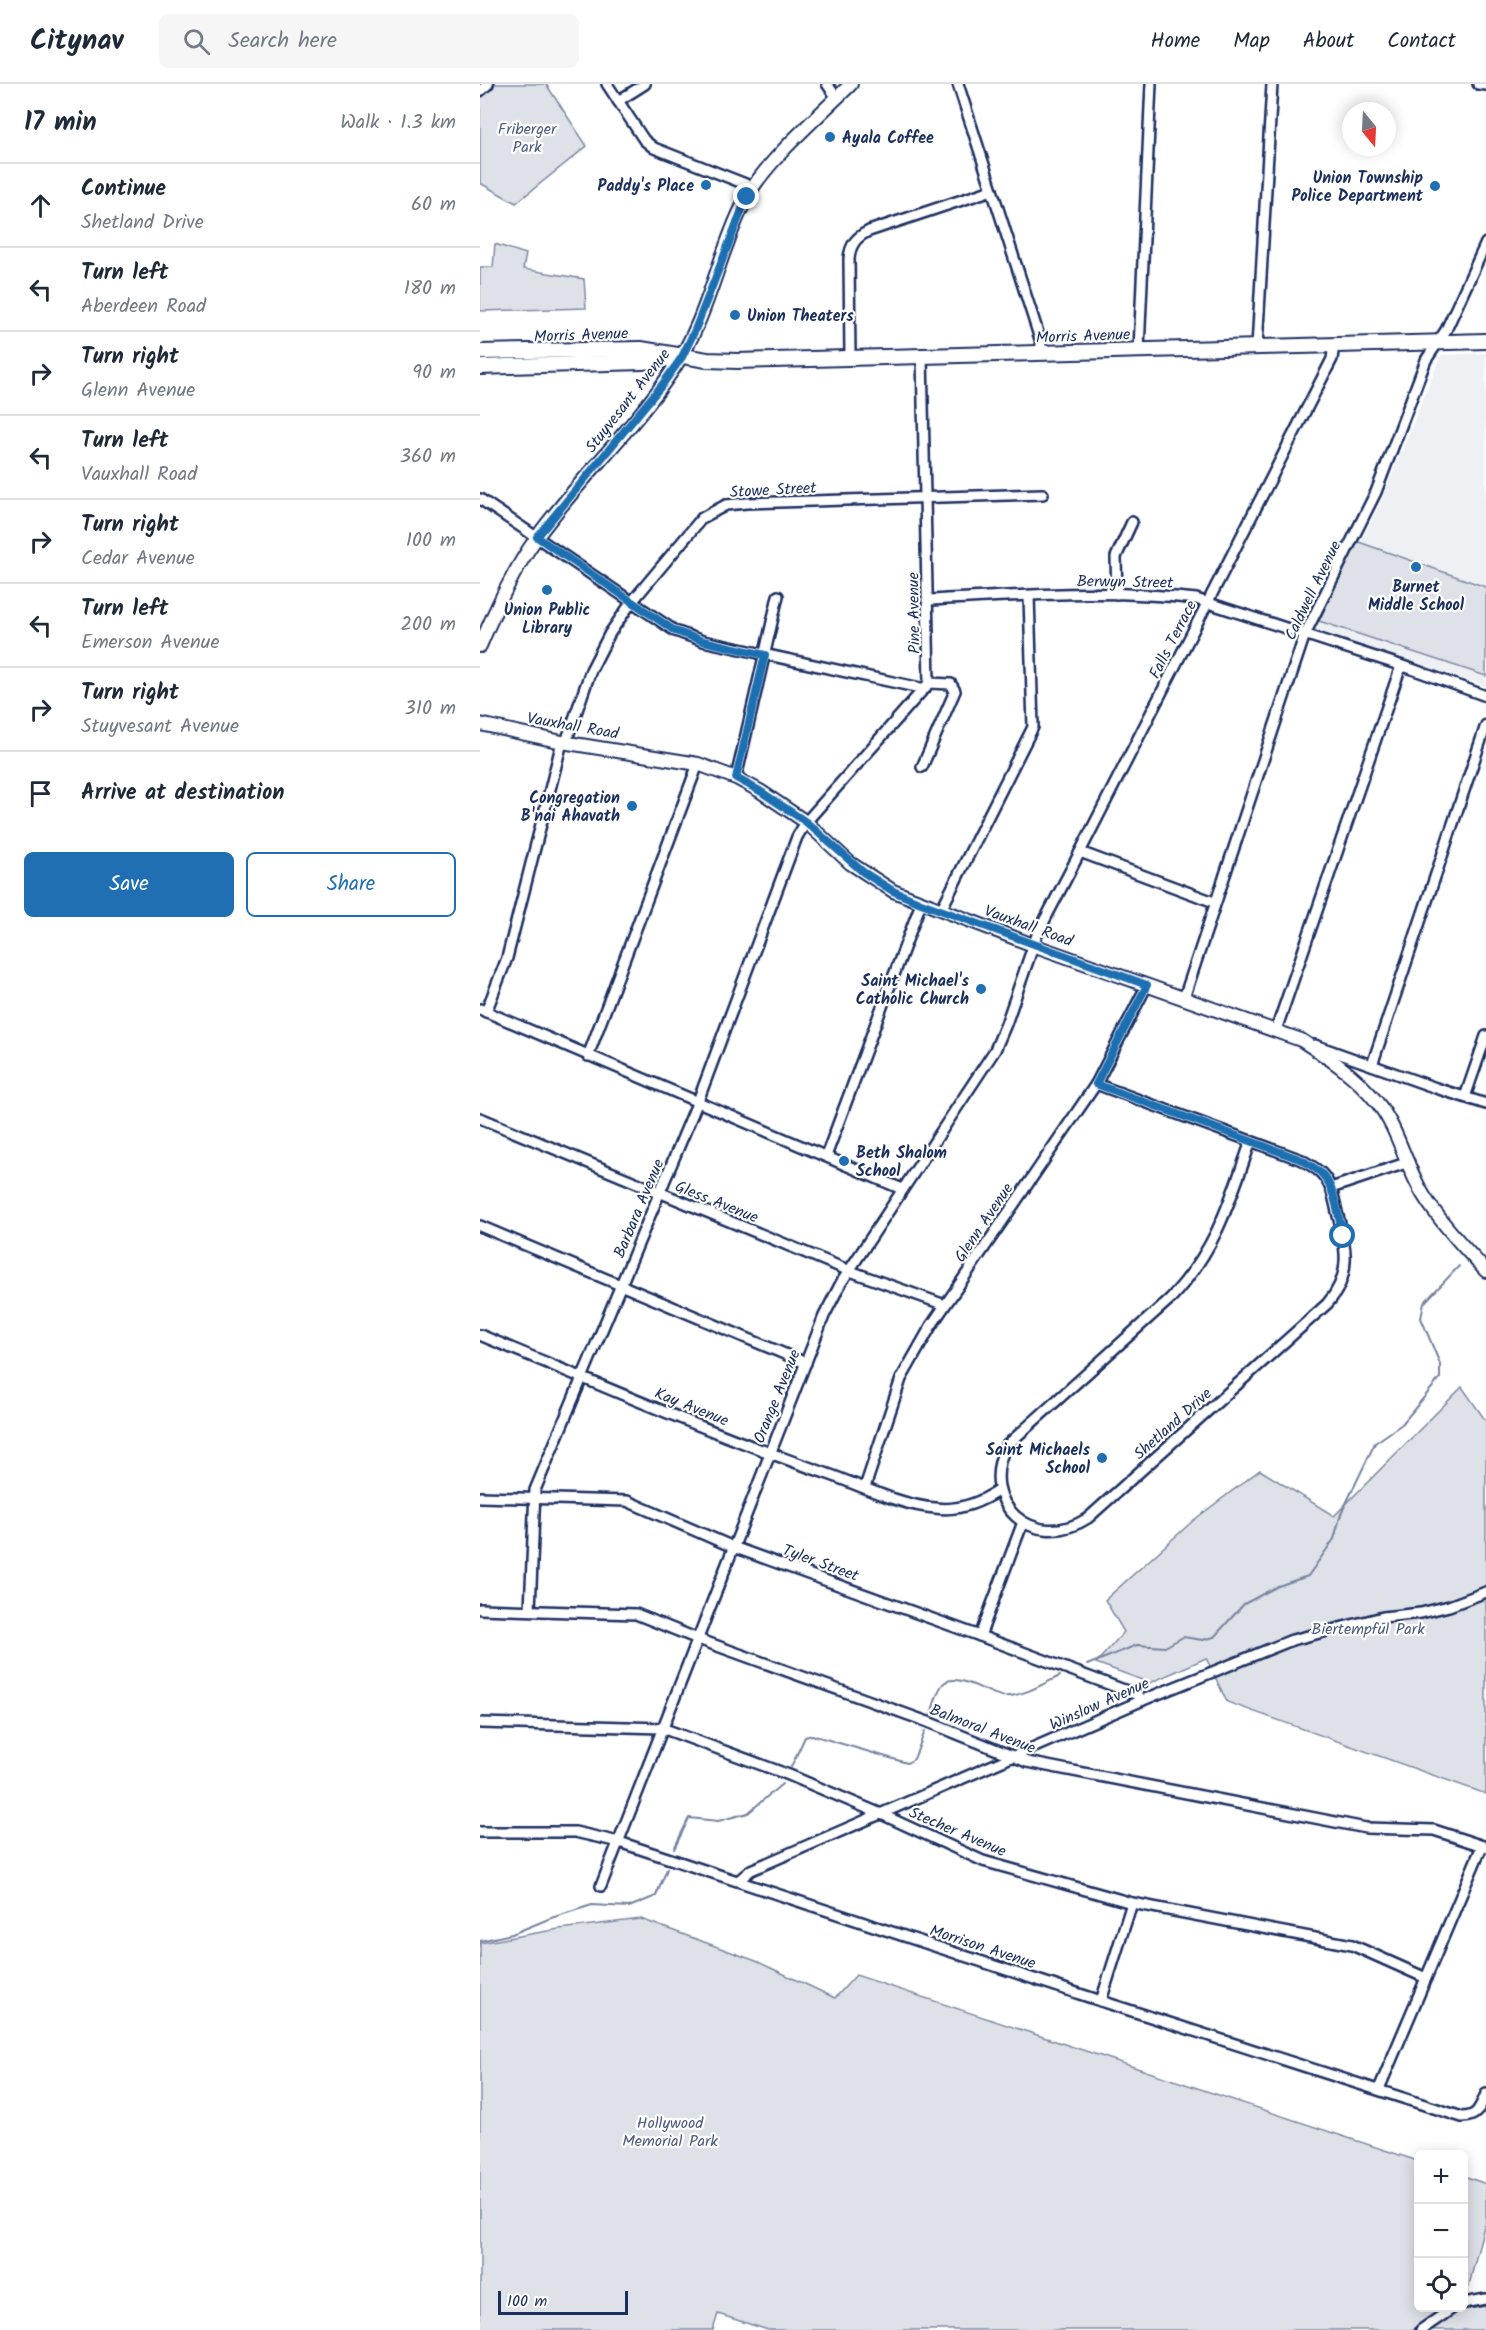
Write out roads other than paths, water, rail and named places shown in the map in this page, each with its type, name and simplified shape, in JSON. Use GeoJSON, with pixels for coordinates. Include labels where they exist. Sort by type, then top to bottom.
{"type":"FeatureCollection","features":[{"type":"Feature","properties":{"kind":"main road","name":"Morris Avenue"},"geometry":{"type":"LineString","coordinates":[[480,352],[641,349],[656,350],[682,357],[723,361],[1486,341]]}},
{"type":"Feature","properties":{"kind":"main road","name":"Morris Avenue"},"geometry":{"type":"LineString","coordinates":[[480,367],[642,362],[682,357]]}},
{"type":"Feature","properties":{"kind":"street"},"geometry":{"type":"LineString","coordinates":[[480,91],[488,84]]}},
{"type":"Feature","properties":{"kind":"street"},"geometry":{"type":"LineString","coordinates":[[607,84],[644,140],[654,148],[753,187]]}},
{"type":"Feature","properties":{"kind":"street"},"geometry":{"type":"LineString","coordinates":[[618,101],[645,84]]}},
{"type":"Feature","properties":{"kind":"street"},"geometry":{"type":"LineString","coordinates":[[827,84],[837,98]]}},
{"type":"Feature","properties":{"kind":"street","name":"Stuyvesant Avenue"},"geometry":{"type":"LineString","coordinates":[[480,646],[497,605],[537,537],[662,385],[682,357],[695,330],[735,224],[753,187],[772,164],[851,84]]}},
{"type":"Feature","properties":{"kind":"street"},"geometry":{"type":"LineString","coordinates":[[958,84],[1040,339],[1042,352]]}},
{"type":"Feature","properties":{"kind":"street"},"geometry":{"type":"LineString","coordinates":[[1139,349],[1151,84]]}},
{"type":"Feature","properties":{"kind":"street"},"geometry":{"type":"LineString","coordinates":[[1257,347],[1272,84]]}},
{"type":"Feature","properties":{"kind":"street"},"geometry":{"type":"LineString","coordinates":[[1478,84],[1486,85]]}},
{"type":"Feature","properties":{"kind":"street"},"geometry":{"type":"LineString","coordinates":[[850,357],[849,259],[850,249],[855,240],[869,231],[992,190]]}},
{"type":"Feature","properties":{"kind":"street","name":"Caldwell Avenue"},"geometry":{"type":"LineString","coordinates":[[1184,998],[1214,902],[1305,634],[1376,492],[1426,360],[1446,330],[1486,243]]}},
{"type":"Feature","properties":{"kind":"street","name":"Falls Terrace"},"geometry":{"type":"LineString","coordinates":[[1033,945],[1048,909],[1080,852],[1332,358],[1334,345]]}},
{"type":"Feature","properties":{"kind":"street","name":"Pine Avenue"},"geometry":{"type":"LineString","coordinates":[[922,356],[926,499],[927,686]]}},
{"type":"Feature","properties":{"kind":"street","name":"Stowe Street"},"geometry":{"type":"LineString","coordinates":[[483,1011],[507,958],[564,742],[591,670],[610,633],[631,603],[690,529],[708,513],[726,505],[1043,494]]}},
{"type":"Feature","properties":{"kind":"street"},"geometry":{"type":"LineString","coordinates":[[480,499],[631,603],[684,635],[765,655],[927,686],[951,684],[955,691],[922,767]]}},
{"type":"Feature","properties":{"kind":"street"},"geometry":{"type":"LineString","coordinates":[[1117,594],[1116,557],[1132,522]]}},
{"type":"Feature","properties":{"kind":"street","name":"Berwyn Street"},"geometry":{"type":"LineString","coordinates":[[927,600],[1117,594],[1164,595],[1207,602],[1486,696]]}},
{"type":"Feature","properties":{"kind":"street"},"geometry":{"type":"LineString","coordinates":[[736,778],[778,596]]}},
{"type":"Feature","properties":{"kind":"street"},"geometry":{"type":"LineString","coordinates":[[941,910],[1033,727],[1029,596]]}},
{"type":"Feature","properties":{"kind":"street"},"geometry":{"type":"LineString","coordinates":[[1276,1030],[1401,666]]}},
{"type":"Feature","properties":{"kind":"street"},"geometry":{"type":"LineString","coordinates":[[806,822],[927,686]]}},
{"type":"Feature","properties":{"kind":"street","name":"Vauxhall Road"},"geometry":{"type":"LineString","coordinates":[[480,724],[564,742],[698,764],[736,778],[806,822],[863,872],[893,891],[1033,945],[1301,1040],[1334,1061],[1377,1102],[1389,1119],[1424,1196],[1486,1270]]}},
{"type":"Feature","properties":{"kind":"street"},"geometry":{"type":"LineString","coordinates":[[1372,1065],[1486,725]]}},
{"type":"Feature","properties":{"kind":"street"},"geometry":{"type":"LineString","coordinates":[[588,1056],[698,764]]}},
{"type":"Feature","properties":{"kind":"street","name":"Barbara Avenue"},"geometry":{"type":"LineString","coordinates":[[530,1610],[534,1499],[698,1101],[797,837],[806,822]]}},
{"type":"Feature","properties":{"kind":"street"},"geometry":{"type":"LineString","coordinates":[[1080,852],[1214,902]]}},
{"type":"Feature","properties":{"kind":"street"},"geometry":{"type":"LineString","coordinates":[[826,1156],[921,903]]}},
{"type":"Feature","properties":{"kind":"street","name":"Orange Avenue"},"geometry":{"type":"LineString","coordinates":[[601,1886],[824,1316],[841,1283],[995,1050],[1033,945]]}},
{"type":"Feature","properties":{"kind":"street","name":"Glenn Avenue"},"geometry":{"type":"LineString","coordinates":[[865,1487],[901,1379],[945,1305],[1096,1084],[1147,985]]}},
{"type":"Feature","properties":{"kind":"street"},"geometry":{"type":"LineString","coordinates":[[483,1011],[902,1189]]}},
{"type":"Feature","properties":{"kind":"street"},"geometry":{"type":"LineString","coordinates":[[1465,1097],[1486,1036]]}},
{"type":"Feature","properties":{"kind":"street"},"geometry":{"type":"LineString","coordinates":[[1301,1040],[1486,1104]]}},
{"type":"Feature","properties":{"kind":"street"},"geometry":{"type":"LineString","coordinates":[[1096,1084],[1302,1160],[1323,1174],[1331,1188],[1408,1162]]}},
{"type":"Feature","properties":{"kind":"street","name":"Gless Avenue"},"geometry":{"type":"LineString","coordinates":[[480,1118],[850,1271],[945,1305]]}},
{"type":"Feature","properties":{"kind":"street"},"geometry":{"type":"LineString","coordinates":[[980,1636],[1023,1522],[1006,1506],[999,1490],[1000,1456],[1008,1443],[1171,1298],[1201,1263],[1221,1225],[1251,1142]]}},
{"type":"Feature","properties":{"kind":"street","name":"Shetland Drive"},"geometry":{"type":"LineString","coordinates":[[1023,1522],[1044,1530],[1062,1530],[1078,1525],[1088,1518],[1332,1299],[1342,1280],[1346,1253],[1331,1188]]}},
{"type":"Feature","properties":{"kind":"street"},"geometry":{"type":"LineString","coordinates":[[480,1226],[806,1363]]}},
{"type":"Feature","properties":{"kind":"street","name":"Kay Avenue"},"geometry":{"type":"LineString","coordinates":[[480,1335],[770,1454],[916,1505],[943,1509],[973,1504],[999,1490]]}},
{"type":"Feature","properties":{"kind":"street","name":"Tyler Street"},"geometry":{"type":"LineString","coordinates":[[480,1497],[627,1501],[733,1547],[980,1636],[1135,1694],[1143,1700]]}},
{"type":"Feature","properties":{"kind":"street","name":"Winslow Avenue"},"geometry":{"type":"LineString","coordinates":[[738,1881],[751,1870],[1143,1700],[1292,1640],[1383,1617],[1421,1613],[1449,1606],[1486,1592]]}},
{"type":"Feature","properties":{"kind":"street","name":"Balmoral Avenue"},"geometry":{"type":"LineString","coordinates":[[480,1609],[636,1614],[698,1639],[928,1722],[1027,1762],[1348,1825],[1366,1828],[1434,1830],[1484,1847]]}},
{"type":"Feature","properties":{"kind":"street","name":"Stecher Avenue"},"geometry":{"type":"LineString","coordinates":[[480,1723],[662,1728],[789,1775],[983,1861],[1132,1903],[1352,1945],[1426,1978]]}},
{"type":"Feature","properties":{"kind":"street","name":"Morrison Avenue"},"geometry":{"type":"LineString","coordinates":[[480,1832],[575,1832],[619,1842],[1462,2117],[1472,2117],[1479,2110],[1486,2094]]}},
{"type":"Feature","properties":{"kind":"street"},"geometry":{"type":"LineString","coordinates":[[1379,2089],[1484,1847]]}},
{"type":"Feature","properties":{"kind":"street"},"geometry":{"type":"LineString","coordinates":[[1101,2001],[1132,1903]]}},
{"type":"Feature","properties":{"kind":"street"},"geometry":{"type":"LineString","coordinates":[[1468,2302],[1486,2298]]}},
{"type":"Feature","properties":{"kind":"street"},"geometry":{"type":"LineString","coordinates":[[1421,2330],[1446,2312]]}},
{"type":"Feature","properties":{"kind":"waterway"},"geometry":{"type":"LineString","coordinates":[[1087,1665],[1137,1645],[1165,1647],[1183,1637],[1203,1640],[1214,1637],[1244,1604],[1278,1586],[1308,1576],[1334,1539],[1341,1514],[1375,1443],[1402,1424],[1440,1378],[1440,1364],[1421,1318],[1424,1303],[1459,1266]]}},
{"type":"Feature","properties":{"kind":"waterway"},"geometry":{"type":"LineString","coordinates":[[931,1714],[939,1689],[950,1680],[957,1680],[1002,1696],[1009,1696],[1040,1686],[1060,1676]]}},
{"type":"Feature","properties":{"kind":"waterway"},"geometry":{"type":"LineString","coordinates":[[791,1767],[805,1737],[812,1735],[907,1763],[914,1759],[925,1731]]}},
{"type":"Feature","properties":{"kind":"waterway"},"geometry":{"type":"LineString","coordinates":[[674,1849],[689,1818],[718,1821],[748,1813],[782,1784]]}},
{"type":"Feature","properties":{"kind":"waterway"},"geometry":{"type":"LineString","coordinates":[[480,1941],[512,1934],[592,1905],[629,1907],[656,1896],[667,1869]]}},
{"type":"Feature","properties":{"kind":"place","name":"Ayala Coffee"},"geometry":{"type":"Point","coordinates":[830,137]}},
{"type":"Feature","properties":{"kind":"place","name":"Paddy's Place"},"geometry":{"type":"Point","coordinates":[706,185]}},
{"type":"Feature","properties":{"kind":"place","name":"Union Township Police Department"},"geometry":{"type":"Point","coordinates":[1435,186]}},
{"type":"Feature","properties":{"kind":"place","name":"Union Theaters"},"geometry":{"type":"Point","coordinates":[735,315]}},
{"type":"Feature","properties":{"kind":"place","name":"Burnet Middle School"},"geometry":{"type":"Point","coordinates":[1416,567]}},
{"type":"Feature","properties":{"kind":"place","name":"Union Public Library"},"geometry":{"type":"Point","coordinates":[547,590]}},
{"type":"Feature","properties":{"kind":"place","name":"Congregation B'nai Ahavath"},"geometry":{"type":"Point","coordinates":[632,806]}},
{"type":"Feature","properties":{"kind":"place","name":"Saint Michael's Catholic Church"},"geometry":{"type":"Point","coordinates":[981,989]}},
{"type":"Feature","properties":{"kind":"place","name":"Beth Shalom School"},"geometry":{"type":"Point","coordinates":[844,1161]}},
{"type":"Feature","properties":{"kind":"place","name":"Saint Michaels School"},"geometry":{"type":"Point","coordinates":[1102,1458]}},
{"type":"Feature","properties":{"kind":"park label","name":"Friberger Park"},"geometry":{"type":"Point","coordinates":[527,137]}},
{"type":"Feature","properties":{"kind":"park label","name":"Biertempful Park"},"geometry":{"type":"Point","coordinates":[1368,1628]}},
{"type":"Feature","properties":{"kind":"park label","name":"Hollywood Memorial Park"},"geometry":{"type":"Point","coordinates":[670,2131]}}]}
